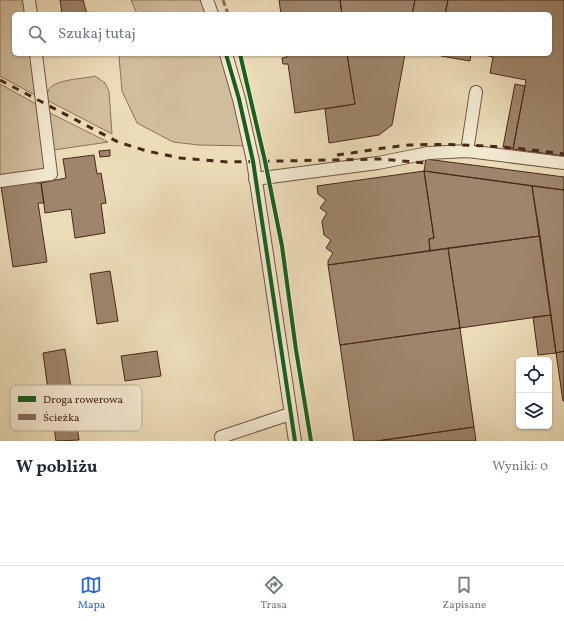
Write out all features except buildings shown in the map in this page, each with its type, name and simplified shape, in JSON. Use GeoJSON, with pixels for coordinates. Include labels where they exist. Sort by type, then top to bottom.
{"type":"FeatureCollection","features":[{"type":"Feature","properties":{"kind":"street"},"geometry":{"type":"LineString","coordinates":[[29,0],[31,12]]}},
{"type":"Feature","properties":{"kind":"street"},"geometry":{"type":"LineString","coordinates":[[207,0],[211,12]]}},
{"type":"Feature","properties":{"kind":"street"},"geometry":{"type":"LineString","coordinates":[[0,181],[51,174],[36,56]]}},
{"type":"Feature","properties":{"kind":"street"},"geometry":{"type":"LineString","coordinates":[[227,56],[239,99],[255,180],[295,441]]}},
{"type":"Feature","properties":{"kind":"street"},"geometry":{"type":"LineString","coordinates":[[467,151],[476,92]]}},
{"type":"Feature","properties":{"kind":"street"},"geometry":{"type":"LineString","coordinates":[[255,180],[378,163],[428,153],[467,151],[564,163]]}},
{"type":"Feature","properties":{"kind":"street"},"geometry":{"type":"LineString","coordinates":[[221,437],[290,414]]}},
{"type":"Feature","properties":{"kind":"shaded area"},"geometry":{"type":"Polygon","coordinates":[[[0,0],[23,0],[25,12],[12,12],[12,56],[30,56],[35,95],[0,76],[0,0]]]}},
{"type":"Feature","properties":{"kind":"shaded area"},"geometry":{"type":"Polygon","coordinates":[[[131,0],[202,0],[209,12],[136,12],[131,0]]]}},
{"type":"Feature","properties":{"kind":"shaded area"},"geometry":{"type":"Polygon","coordinates":[[[226,56],[249,146],[199,145],[173,142],[137,123],[122,91],[119,57],[226,56]]]}},
{"type":"Feature","properties":{"kind":"shaded area"},"geometry":{"type":"Polygon","coordinates":[[[95,76],[105,83],[109,91],[112,134],[47,100],[48,91],[55,84],[95,76]]]}},
{"type":"Feature","properties":{"kind":"shaded area"},"geometry":{"type":"Polygon","coordinates":[[[0,84],[36,104],[46,172],[0,178],[0,84]]]}},
{"type":"Feature","properties":{"kind":"shaded area"},"geometry":{"type":"Polygon","coordinates":[[[48,112],[108,142],[54,150],[48,112]]]}},
{"type":"Feature","properties":{"kind":"railway"},"geometry":{"type":"LineString","coordinates":[[0,80],[118,142],[147,151],[180,158],[228,162],[380,159],[425,163]]}},
{"type":"Feature","properties":{"kind":"railway"},"geometry":{"type":"LineString","coordinates":[[337,155],[410,145],[487,146],[564,154]]}},
{"type":"Feature","properties":{"kind":"marked path"},"geometry":{"type":"LineString","coordinates":[[223,0],[227,12]]}},
{"type":"Feature","properties":{"kind":"cycle path"},"geometry":{"type":"LineString","coordinates":[[227,56],[239,99],[253,161],[295,441]]}},
{"type":"Feature","properties":{"kind":"cycle path"},"geometry":{"type":"LineString","coordinates":[[240,56],[265,161],[282,246],[296,350],[311,441]]}}]}
